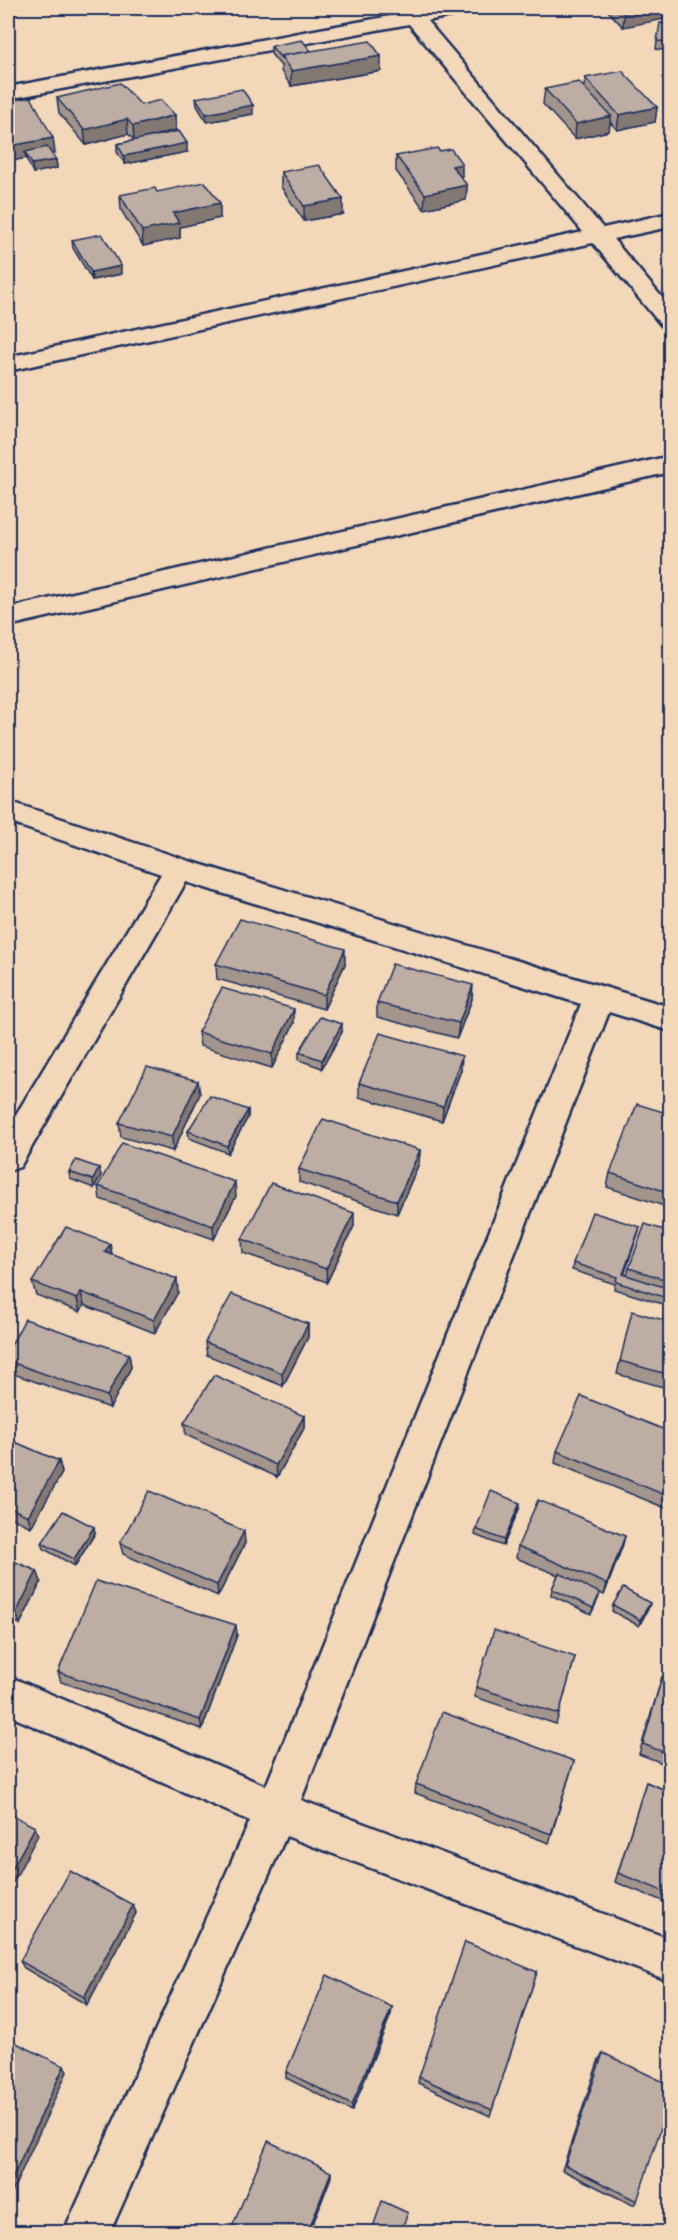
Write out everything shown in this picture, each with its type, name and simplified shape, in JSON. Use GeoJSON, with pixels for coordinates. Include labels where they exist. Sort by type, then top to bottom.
{"type":"FeatureCollection","features":[{"type":"Feature","properties":{"kind":"street"},"geometry":{"type":"LineString","coordinates":[[8,93],[410,12],[464,8]]}},
{"type":"Feature","properties":{"kind":"street"},"geometry":{"type":"LineString","coordinates":[[410,12],[670,321]]}},
{"type":"Feature","properties":{"kind":"street"},"geometry":{"type":"LineString","coordinates":[[8,364],[670,220]]}},
{"type":"Feature","properties":{"kind":"street"},"geometry":{"type":"LineString","coordinates":[[8,617],[670,464]]}},
{"type":"Feature","properties":{"kind":"street"},"geometry":{"type":"LineString","coordinates":[[8,810],[178,869],[670,1019]]}},
{"type":"Feature","properties":{"kind":"street"},"geometry":{"type":"LineString","coordinates":[[8,1157],[178,869]]}},
{"type":"Feature","properties":{"kind":"street"},"geometry":{"type":"LineString","coordinates":[[87,2232],[276,1811],[598,997]]}},
{"type":"Feature","properties":{"kind":"street"},"geometry":{"type":"LineString","coordinates":[[8,1695],[276,1811],[670,1960]]}},
{"type":"Feature","properties":{"kind":"building"},"geometry":{"type":"Polygon","coordinates":[[[620,8],[649,8],[624,12],[620,8]]]}},
{"type":"Feature","properties":{"kind":"building"},"geometry":{"type":"Polygon","coordinates":[[[660,23],[670,24],[670,42],[657,41],[660,23]]]}},
{"type":"Feature","properties":{"kind":"building"},"geometry":{"type":"Polygon","coordinates":[[[302,40],[311,51],[281,56],[281,58],[271,46],[302,40]]]}},
{"type":"Feature","properties":{"kind":"building"},"geometry":{"type":"Polygon","coordinates":[[[370,41],[381,56],[291,71],[281,56],[370,41]]]}},
{"type":"Feature","properties":{"kind":"building"},"geometry":{"type":"Polygon","coordinates":[[[622,71],[657,107],[619,115],[585,78],[622,71]]]}},
{"type":"Feature","properties":{"kind":"building"},"geometry":{"type":"Polygon","coordinates":[[[579,82],[611,116],[576,124],[545,89],[579,82]]]}},
{"type":"Feature","properties":{"kind":"building"},"geometry":{"type":"Polygon","coordinates":[[[120,83],[141,105],[161,100],[175,115],[133,126],[127,119],[84,130],[57,98],[120,83]]]}},
{"type":"Feature","properties":{"kind":"building"},"geometry":{"type":"Polygon","coordinates":[[[242,89],[253,105],[206,114],[196,98],[242,89]]]}},
{"type":"Feature","properties":{"kind":"building"},"geometry":{"type":"Polygon","coordinates":[[[31,97],[53,138],[10,146],[8,142],[8,101],[31,97]]]}},
{"type":"Feature","properties":{"kind":"building"},"geometry":{"type":"Polygon","coordinates":[[[179,131],[187,143],[124,156],[117,144],[179,131]]]}},
{"type":"Feature","properties":{"kind":"building"},"geometry":{"type":"Polygon","coordinates":[[[47,147],[56,160],[32,164],[25,152],[47,147]]]}},
{"type":"Feature","properties":{"kind":"building"},"geometry":{"type":"Polygon","coordinates":[[[437,148],[439,151],[451,149],[462,164],[452,166],[467,185],[425,194],[396,156],[437,148]]]}},
{"type":"Feature","properties":{"kind":"building"},"geometry":{"type":"Polygon","coordinates":[[[319,165],[343,199],[304,206],[281,172],[319,165]]]}},
{"type":"Feature","properties":{"kind":"building"},"geometry":{"type":"Polygon","coordinates":[[[205,182],[220,203],[173,213],[179,223],[142,231],[120,195],[155,188],[157,192],[205,182]]]}},
{"type":"Feature","properties":{"kind":"building"},"geometry":{"type":"Polygon","coordinates":[[[102,234],[121,266],[91,272],[72,240],[102,234]]]}},
{"type":"Feature","properties":{"kind":"building"},"geometry":{"type":"Polygon","coordinates":[[[240,919],[345,949],[324,995],[216,964],[240,919]]]}},
{"type":"Feature","properties":{"kind":"building"},"geometry":{"type":"Polygon","coordinates":[[[392,964],[473,985],[459,1023],[377,1003],[392,964]]]}},
{"type":"Feature","properties":{"kind":"building"},"geometry":{"type":"Polygon","coordinates":[[[222,988],[294,1009],[272,1054],[198,1032],[222,988]]]}},
{"type":"Feature","properties":{"kind":"building"},"geometry":{"type":"Polygon","coordinates":[[[320,1017],[342,1024],[322,1060],[299,1052],[320,1017]]]}},
{"type":"Feature","properties":{"kind":"building"},"geometry":{"type":"Polygon","coordinates":[[[380,1033],[462,1056],[443,1107],[359,1083],[380,1033]]]}},
{"type":"Feature","properties":{"kind":"building"},"geometry":{"type":"Polygon","coordinates":[[[147,1067],[198,1081],[172,1137],[119,1123],[147,1067]]]}},
{"type":"Feature","properties":{"kind":"building"},"geometry":{"type":"Polygon","coordinates":[[[210,1096],[248,1110],[227,1146],[188,1131],[210,1096]]]}},
{"type":"Feature","properties":{"kind":"building"},"geometry":{"type":"Polygon","coordinates":[[[637,1104],[670,1114],[670,1193],[610,1173],[637,1104]]]}},
{"type":"Feature","properties":{"kind":"building"},"geometry":{"type":"Polygon","coordinates":[[[323,1119],[420,1150],[397,1201],[299,1169],[323,1119]]]}},
{"type":"Feature","properties":{"kind":"building"},"geometry":{"type":"Polygon","coordinates":[[[122,1143],[235,1182],[213,1226],[98,1186],[122,1143]]]}},
{"type":"Feature","properties":{"kind":"building"},"geometry":{"type":"Polygon","coordinates":[[[76,1160],[99,1168],[93,1180],[69,1172],[76,1160]]]}},
{"type":"Feature","properties":{"kind":"building"},"geometry":{"type":"Polygon","coordinates":[[[271,1183],[354,1213],[326,1269],[242,1239],[271,1183]]]}},
{"type":"Feature","properties":{"kind":"building"},"geometry":{"type":"Polygon","coordinates":[[[592,1212],[640,1227],[623,1274],[670,1289],[670,1299],[616,1282],[617,1277],[573,1263],[592,1212]]]}},
{"type":"Feature","properties":{"kind":"building"},"geometry":{"type":"Polygon","coordinates":[[[645,1224],[670,1232],[670,1281],[629,1268],[645,1224]]]}},
{"type":"Feature","properties":{"kind":"building"},"geometry":{"type":"Polygon","coordinates":[[[66,1227],[110,1244],[105,1252],[177,1279],[154,1320],[81,1292],[77,1299],[32,1282],[66,1227]]]}},
{"type":"Feature","properties":{"kind":"building"},"geometry":{"type":"Polygon","coordinates":[[[232,1294],[308,1324],[282,1373],[205,1342],[232,1294]]]}},
{"type":"Feature","properties":{"kind":"building"},"geometry":{"type":"Polygon","coordinates":[[[632,1311],[670,1322],[670,1375],[620,1361],[632,1311]]]}},
{"type":"Feature","properties":{"kind":"building"},"geometry":{"type":"Polygon","coordinates":[[[25,1319],[129,1354],[107,1396],[8,1361],[8,1351],[25,1319]]]}},
{"type":"Feature","properties":{"kind":"building"},"geometry":{"type":"Polygon","coordinates":[[[214,1375],[304,1416],[276,1465],[184,1423],[214,1375]]]}},
{"type":"Feature","properties":{"kind":"building"},"geometry":{"type":"Polygon","coordinates":[[[581,1396],[670,1432],[670,1497],[557,1451],[581,1396]]]}},
{"type":"Feature","properties":{"kind":"building"},"geometry":{"type":"Polygon","coordinates":[[[8,1439],[59,1461],[28,1516],[8,1507],[8,1439]]]}},
{"type":"Feature","properties":{"kind":"building"},"geometry":{"type":"Polygon","coordinates":[[[149,1491],[244,1531],[217,1585],[120,1543],[149,1491]]]}},
{"type":"Feature","properties":{"kind":"building"},"geometry":{"type":"Polygon","coordinates":[[[491,1491],[520,1503],[504,1540],[476,1529],[491,1491]]]}},
{"type":"Feature","properties":{"kind":"building"},"geometry":{"type":"Polygon","coordinates":[[[538,1500],[625,1536],[607,1584],[518,1546],[538,1500]]]}},
{"type":"Feature","properties":{"kind":"building"},"geometry":{"type":"Polygon","coordinates":[[[63,1511],[94,1527],[74,1559],[42,1543],[63,1511]]]}},
{"type":"Feature","properties":{"kind":"building"},"geometry":{"type":"Polygon","coordinates":[[[8,1559],[37,1571],[16,1613],[8,1609],[8,1559]]]}},
{"type":"Feature","properties":{"kind":"building"},"geometry":{"type":"Polygon","coordinates":[[[559,1573],[600,1593],[593,1608],[552,1589],[559,1573]]]}},
{"type":"Feature","properties":{"kind":"building"},"geometry":{"type":"Polygon","coordinates":[[[96,1581],[236,1625],[200,1720],[58,1672],[96,1581]]]}},
{"type":"Feature","properties":{"kind":"building"},"geometry":{"type":"Polygon","coordinates":[[[623,1588],[650,1603],[640,1620],[613,1605],[623,1588]]]}},
{"type":"Feature","properties":{"kind":"building"},"geometry":{"type":"Polygon","coordinates":[[[494,1630],[575,1657],[559,1714],[476,1687],[494,1630]]]}},
{"type":"Feature","properties":{"kind":"building"},"geometry":{"type":"Polygon","coordinates":[[[662,1677],[670,1680],[670,1755],[643,1744],[662,1677]]]}},
{"type":"Feature","properties":{"kind":"building"},"geometry":{"type":"Polygon","coordinates":[[[442,1712],[574,1761],[551,1834],[416,1784],[442,1712]]]}},
{"type":"Feature","properties":{"kind":"building"},"geometry":{"type":"Polygon","coordinates":[[[646,1782],[670,1792],[670,1894],[618,1873],[646,1782]]]}},
{"type":"Feature","properties":{"kind":"building"},"geometry":{"type":"Polygon","coordinates":[[[8,1813],[35,1827],[8,1876],[8,1813]]]}},
{"type":"Feature","properties":{"kind":"building"},"geometry":{"type":"Polygon","coordinates":[[[70,1871],[133,1905],[84,1997],[20,1961],[70,1871]]]}},
{"type":"Feature","properties":{"kind":"building"},"geometry":{"type":"Polygon","coordinates":[[[465,1942],[537,1972],[492,2110],[419,2077],[465,1942]]]}},
{"type":"Feature","properties":{"kind":"building"},"geometry":{"type":"Polygon","coordinates":[[[327,1975],[392,2007],[352,2105],[286,2072],[327,1975]]]}},
{"type":"Feature","properties":{"kind":"building"},"geometry":{"type":"Polygon","coordinates":[[[8,2039],[64,2066],[8,2187],[8,2039]]]}},
{"type":"Feature","properties":{"kind":"building"},"geometry":{"type":"Polygon","coordinates":[[[603,2053],[670,2085],[670,2100],[637,2201],[565,2165],[603,2053]]]}},
{"type":"Feature","properties":{"kind":"building"},"geometry":{"type":"Polygon","coordinates":[[[268,2141],[331,2172],[308,2232],[230,2232],[268,2141]]]}},
{"type":"Feature","properties":{"kind":"building"},"geometry":{"type":"Polygon","coordinates":[[[382,2201],[408,2213],[400,2232],[384,2232],[373,2227],[382,2201]]]}}]}
